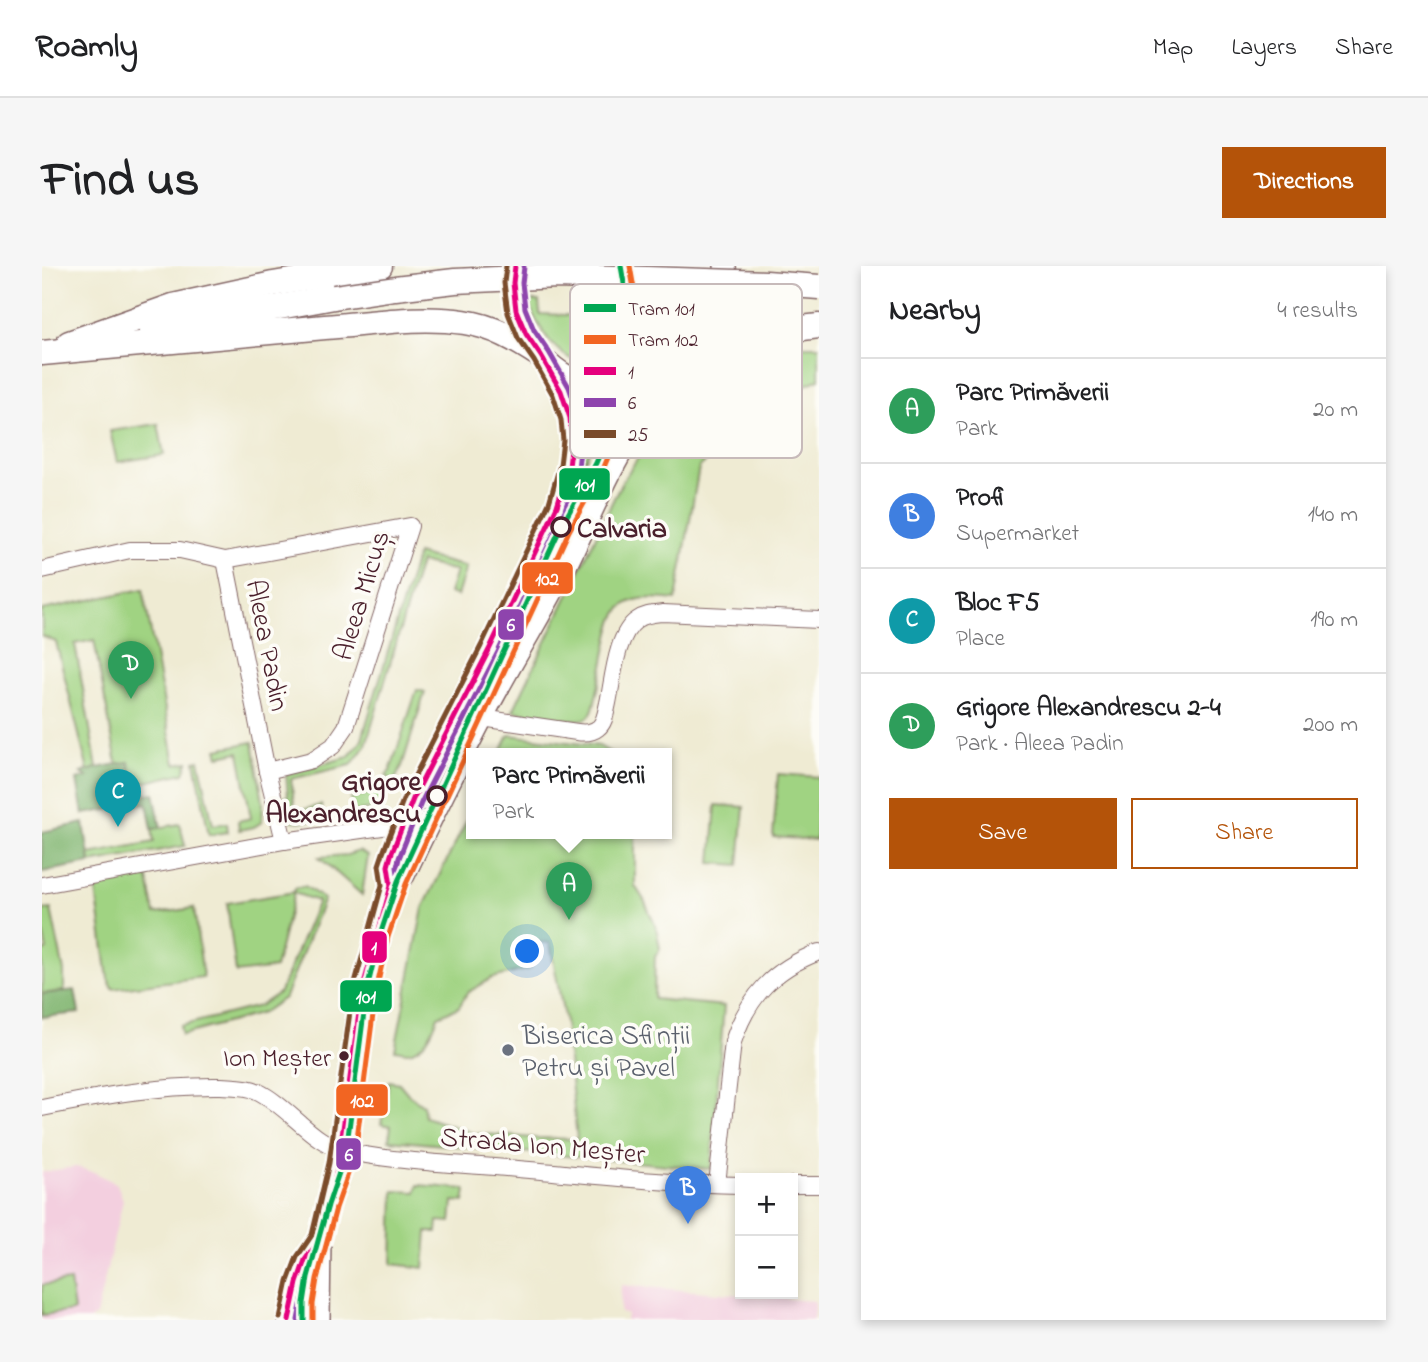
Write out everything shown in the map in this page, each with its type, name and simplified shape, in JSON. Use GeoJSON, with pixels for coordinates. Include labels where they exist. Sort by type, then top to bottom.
{"type":"FeatureCollection","features":[{"type":"Feature","properties":{"kind":"main road"},"geometry":{"type":"LineString","coordinates":[[42,353],[173,306],[273,284],[380,266]]}},
{"type":"Feature","properties":{"kind":"main road"},"geometry":{"type":"LineString","coordinates":[[515,266],[513,283],[516,310],[526,334],[561,391],[570,418]]}},
{"type":"Feature","properties":{"kind":"main road"},"geometry":{"type":"LineString","coordinates":[[726,266],[727,284]]}},
{"type":"Feature","properties":{"kind":"main road"},"geometry":{"type":"LineString","coordinates":[[42,353],[185,323],[334,297],[454,282],[557,276],[779,284]]}},
{"type":"Feature","properties":{"kind":"main road"},"geometry":{"type":"LineString","coordinates":[[42,353],[422,320],[465,322],[503,333],[570,377]]}},
{"type":"Feature","properties":{"kind":"main road"},"geometry":{"type":"LineString","coordinates":[[319,1320],[320,1240],[341,1150],[362,991],[391,886],[388,866],[413,799],[495,638],[557,506],[570,456]]}},
{"type":"Feature","properties":{"kind":"main road"},"geometry":{"type":"LineString","coordinates":[[467,748],[558,581],[619,458]]}},
{"type":"Feature","properties":{"kind":"main road"},"geometry":{"type":"LineString","coordinates":[[391,886],[404,875],[466,750]]}},
{"type":"Feature","properties":{"kind":"main road"},"geometry":{"type":"LineString","coordinates":[[289,1320],[305,1260],[320,1240]]}},
{"type":"Feature","properties":{"kind":"street","name":"Aleea Micuș"},"geometry":{"type":"LineString","coordinates":[[225,560],[410,526],[346,727],[333,746],[312,760],[267,771]]}},
{"type":"Feature","properties":{"kind":"street","name":"Aleea Padin"},"geometry":{"type":"LineString","coordinates":[[42,570],[130,550],[180,550],[225,560],[267,771],[284,841]]}},
{"type":"Feature","properties":{"kind":"street"},"geometry":{"type":"LineString","coordinates":[[482,718],[582,733],[596,730],[606,711],[622,640],[630,625],[652,614],[819,620]]}},
{"type":"Feature","properties":{"kind":"street"},"geometry":{"type":"LineString","coordinates":[[42,885],[284,841],[403,824]]}},
{"type":"Feature","properties":{"kind":"street"},"geometry":{"type":"LineString","coordinates":[[717,1184],[733,1042],[738,1025],[759,991],[780,970],[819,952]]}},
{"type":"Feature","properties":{"kind":"street"},"geometry":{"type":"LineString","coordinates":[[42,1108],[157,1089],[241,1087],[256,1090],[296,1117],[320,1140],[341,1150]]}},
{"type":"Feature","properties":{"kind":"street","name":"Strada Ion Meșter"},"geometry":{"type":"LineString","coordinates":[[341,1150],[386,1158],[735,1185]]}},
{"type":"Feature","properties":{"kind":"street"},"geometry":{"type":"LineString","coordinates":[[798,1185],[819,1185]]}},
{"type":"Feature","properties":{"kind":"shaded area"},"geometry":{"type":"Polygon","coordinates":[[[76,1167],[94,1172],[117,1184],[123,1200],[96,1316],[89,1320],[42,1320],[42,1172],[76,1167]]]}},
{"type":"Feature","properties":{"kind":"shaded area"},"geometry":{"type":"Polygon","coordinates":[[[621,1285],[735,1294],[735,1299],[815,1301],[813,1320],[626,1320],[627,1314],[620,1313],[621,1285]]]}},
{"type":"Feature","properties":{"kind":"green space"},"geometry":{"type":"Polygon","coordinates":[[[527,301],[539,301],[540,314],[570,315],[570,358],[548,339],[527,301]]]}},
{"type":"Feature","properties":{"kind":"green space"},"geometry":{"type":"Polygon","coordinates":[[[802,346],[819,346],[819,379],[802,386],[802,346]]]}},
{"type":"Feature","properties":{"kind":"green space"},"geometry":{"type":"Polygon","coordinates":[[[158,424],[164,455],[117,462],[110,431],[158,424]]]}},
{"type":"Feature","properties":{"kind":"green space"},"geometry":{"type":"Polygon","coordinates":[[[638,458],[711,458],[699,467],[676,600],[641,599],[629,602],[621,608],[611,628],[593,709],[588,717],[581,720],[563,719],[513,711],[622,482],[638,458]]]}},
{"type":"Feature","properties":{"kind":"green space"},"geometry":{"type":"Polygon","coordinates":[[[417,554],[466,567],[457,596],[449,593],[456,571],[420,562],[366,745],[351,765],[291,779],[295,812],[321,805],[323,818],[299,821],[284,818],[278,799],[288,796],[286,774],[348,757],[361,742],[417,554]]]}},
{"type":"Feature","properties":{"kind":"green space"},"geometry":{"type":"Polygon","coordinates":[[[143,589],[175,764],[188,762],[184,773],[134,785],[129,762],[117,764],[94,640],[75,644],[97,768],[88,771],[56,642],[42,636],[42,610],[143,589]]]}},
{"type":"Feature","properties":{"kind":"green space"},"geometry":{"type":"Polygon","coordinates":[[[417,690],[425,692],[402,766],[393,783],[386,775],[390,771],[417,690]]]}},
{"type":"Feature","properties":{"kind":"green space"},"geometry":{"type":"Polygon","coordinates":[[[509,735],[602,748],[503,748],[509,735]]]}},
{"type":"Feature","properties":{"kind":"green space"},"geometry":{"type":"Polygon","coordinates":[[[253,742],[263,802],[262,822],[239,830],[238,821],[251,818],[239,752],[219,756],[217,749],[253,742]]]}},
{"type":"Feature","properties":{"kind":"green space"},"geometry":{"type":"Polygon","coordinates":[[[199,760],[213,825],[227,823],[228,832],[209,835],[195,761],[199,760]]]}},
{"type":"Feature","properties":{"kind":"green space"},"geometry":{"type":"Polygon","coordinates":[[[129,762],[134,785],[142,782],[145,794],[154,793],[161,828],[152,829],[147,803],[83,814],[77,780],[87,777],[81,773],[129,762]]]}},
{"type":"Feature","properties":{"kind":"green space"},"geometry":{"type":"Polygon","coordinates":[[[778,774],[819,777],[816,840],[773,837],[778,774]]]}},
{"type":"Feature","properties":{"kind":"green space"},"geometry":{"type":"Polygon","coordinates":[[[374,787],[385,799],[381,807],[353,813],[351,798],[366,794],[374,787]]]}},
{"type":"Feature","properties":{"kind":"green space"},"geometry":{"type":"Polygon","coordinates":[[[716,805],[744,807],[739,865],[711,863],[716,805]]]}},
{"type":"Feature","properties":{"kind":"green space"},"geometry":{"type":"Polygon","coordinates":[[[466,822],[466,839],[635,839],[635,886],[656,927],[660,948],[655,957],[654,999],[724,1006],[711,1169],[389,1140],[391,1126],[381,1124],[389,1081],[399,1083],[423,1105],[425,1117],[473,1133],[577,1139],[565,1022],[550,943],[538,942],[530,969],[492,978],[467,993],[459,1007],[438,1016],[431,1033],[419,1048],[407,1052],[395,1050],[423,908],[466,822]]]}},
{"type":"Feature","properties":{"kind":"green space"},"geometry":{"type":"Polygon","coordinates":[[[84,823],[90,863],[42,872],[42,832],[84,823]]]}},
{"type":"Feature","properties":{"kind":"green space"},"geometry":{"type":"Polygon","coordinates":[[[180,824],[185,846],[90,863],[89,854],[154,842],[152,829],[180,824]]]}},
{"type":"Feature","properties":{"kind":"green space"},"geometry":{"type":"Polygon","coordinates":[[[359,851],[368,856],[362,895],[319,857],[347,855],[359,851]]]}},
{"type":"Feature","properties":{"kind":"green space"},"geometry":{"type":"Polygon","coordinates":[[[147,874],[155,914],[194,908],[203,977],[113,989],[108,979],[95,883],[147,874]]]}},
{"type":"Feature","properties":{"kind":"green space"},"geometry":{"type":"Polygon","coordinates":[[[305,886],[324,899],[285,997],[262,1013],[182,1035],[180,1026],[259,1006],[280,992],[318,901],[294,893],[275,968],[236,973],[227,903],[294,892],[295,888],[305,886]]]}},
{"type":"Feature","properties":{"kind":"green space"},"geometry":{"type":"Polygon","coordinates":[[[51,909],[64,971],[64,991],[42,994],[42,952],[47,950],[42,929],[42,910],[51,909]]]}},
{"type":"Feature","properties":{"kind":"green space"},"geometry":{"type":"Polygon","coordinates":[[[75,990],[79,1013],[42,1017],[42,994],[75,990]]]}},
{"type":"Feature","properties":{"kind":"green space"},"geometry":{"type":"Polygon","coordinates":[[[418,1185],[466,1191],[464,1202],[453,1201],[451,1222],[438,1221],[437,1232],[427,1232],[424,1268],[392,1264],[394,1191],[416,1192],[418,1185]]]}},
{"type":"Feature","properties":{"kind":"green space"},"geometry":{"type":"Polygon","coordinates":[[[70,1281],[74,1311],[42,1315],[42,1285],[70,1281]]]}},
{"type":"Feature","properties":{"kind":"tram line","name":"101"},"geometry":{"type":"LineString","coordinates":[[621,266],[624,284]]}},
{"type":"Feature","properties":{"kind":"tram line","name":"102"},"geometry":{"type":"LineString","coordinates":[[630,266],[633,284]]}},
{"type":"Feature","properties":{"kind":"tram line","name":"101"},"geometry":{"type":"LineString","coordinates":[[304,1320],[308,1277],[346,1152],[367,989],[380,935],[398,881],[561,527],[598,458]]}},
{"type":"Feature","properties":{"kind":"tram line","name":"102"},"geometry":{"type":"LineString","coordinates":[[469,748],[569,531],[608,458]]}},
{"type":"Feature","properties":{"kind":"tram line","name":"102"},"geometry":{"type":"LineString","coordinates":[[313,1320],[317,1279],[336,1208],[355,1154],[376,991],[388,937],[406,884],[466,754]]}},
{"type":"Feature","properties":{"kind":"transit line","name":"25"},"geometry":{"type":"LineString","coordinates":[[280,1318],[288,1281],[297,1257],[312,1235],[329,1163],[353,990],[382,885],[379,865],[405,795],[481,646],[549,503],[560,465],[563,440],[561,420],[553,395],[518,338],[508,313],[504,283],[506,266]]}},
{"type":"Feature","properties":{"kind":"transit line","name":"1"},"geometry":{"type":"LineString","coordinates":[[515,266],[513,283],[516,310],[526,334],[561,391],[570,418]]}},
{"type":"Feature","properties":{"kind":"transit line","name":"6"},"geometry":{"type":"LineString","coordinates":[[524,267],[522,283],[525,308],[534,330],[570,390]]}},
{"type":"Feature","properties":{"kind":"transit line","name":"1"},"geometry":{"type":"LineString","coordinates":[[289,1320],[305,1260],[320,1239],[338,1165],[362,991],[391,886],[388,866],[391,855],[413,799],[489,650],[557,506],[570,458]]}},
{"type":"Feature","properties":{"kind":"transit line","name":"6"},"geometry":{"type":"LineString","coordinates":[[298,1320],[305,1285],[313,1264],[328,1242],[347,1167],[371,993],[400,887],[397,867],[399,858],[421,803],[497,654],[565,510],[579,458]]}},
{"type":"Feature","properties":{"kind":"place","name":"Calvaria"},"geometry":{"type":"Point","coordinates":[561,527]}},
{"type":"Feature","properties":{"kind":"place","name":"Grigore Alexandrescu 2-4"},"geometry":{"type":"Point","coordinates":[131,699]}},
{"type":"Feature","properties":{"kind":"place","name":"Grigore Alexandrescu"},"geometry":{"type":"Point","coordinates":[437,796]}},
{"type":"Feature","properties":{"kind":"place","name":"Bloc F5"},"geometry":{"type":"Point","coordinates":[118,827]}},
{"type":"Feature","properties":{"kind":"place","name":"Parc Primăverii"},"geometry":{"type":"Point","coordinates":[569,920]}},
{"type":"Feature","properties":{"kind":"place","name":"Biserica Sfinții Petru și Pavel"},"geometry":{"type":"Point","coordinates":[508,1050]}},
{"type":"Feature","properties":{"kind":"place","name":"Ion Meșter"},"geometry":{"type":"Point","coordinates":[344,1056]}},
{"type":"Feature","properties":{"kind":"place","name":"Profi"},"geometry":{"type":"Point","coordinates":[688,1224]}}]}
